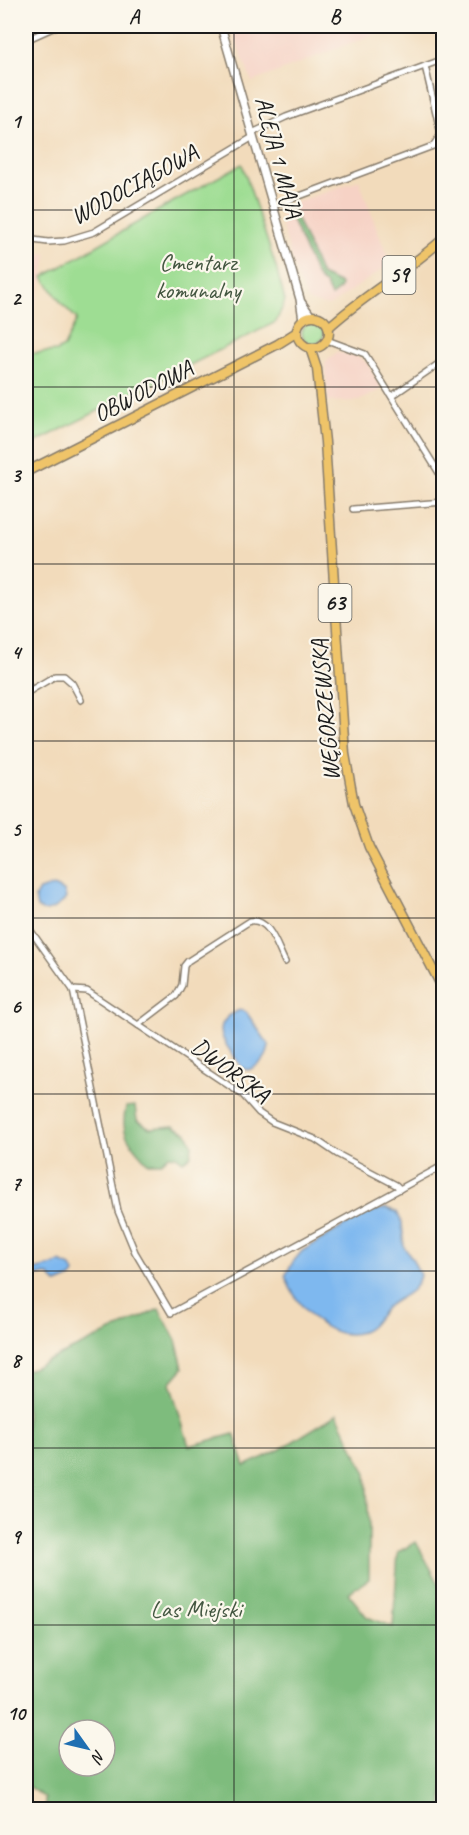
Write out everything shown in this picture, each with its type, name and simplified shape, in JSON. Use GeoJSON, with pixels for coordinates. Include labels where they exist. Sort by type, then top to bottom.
{"type":"FeatureCollection","features":[{"type":"Feature","properties":{"kind":"main road","name":"59"},"geometry":{"type":"LineString","coordinates":[[326,323],[402,272],[444,238]]}},
{"type":"Feature","properties":{"kind":"main road"},"geometry":{"type":"LineString","coordinates":[[307,318],[326,323],[324,343],[310,348],[300,341],[297,332],[307,318]]}},
{"type":"Feature","properties":{"kind":"main road","name":"OBWODOWA"},"geometry":{"type":"LineString","coordinates":[[26,472],[278,344],[297,332]]}},
{"type":"Feature","properties":{"kind":"main road","name":"OBWODOWA"},"geometry":{"type":"LineString","coordinates":[[278,344],[300,341]]}},
{"type":"Feature","properties":{"kind":"main road","name":"WĘGORZEWSKA"},"geometry":{"type":"LineString","coordinates":[[317,369],[324,343]]}},
{"type":"Feature","properties":{"kind":"main road","name":"WĘGORZEWSKA"},"geometry":{"type":"LineString","coordinates":[[310,348],[317,369],[328,486],[345,754],[351,789],[369,847],[444,991]]}},
{"type":"Feature","properties":{"kind":"street"},"geometry":{"type":"LineString","coordinates":[[26,40],[57,26]]}},
{"type":"Feature","properties":{"kind":"street","name":"ALEJA 1 MAJA"},"geometry":{"type":"LineString","coordinates":[[221,26],[307,318]]}},
{"type":"Feature","properties":{"kind":"street","name":"WODOCIĄGOWA"},"geometry":{"type":"LineString","coordinates":[[26,239],[48,242],[64,241],[94,232],[286,117],[444,59]]}},
{"type":"Feature","properties":{"kind":"street"},"geometry":{"type":"LineString","coordinates":[[273,206],[433,146],[440,136],[440,130],[425,66]]}},
{"type":"Feature","properties":{"kind":"street"},"geometry":{"type":"LineString","coordinates":[[324,343],[365,354],[444,481]]}},
{"type":"Feature","properties":{"kind":"street"},"geometry":{"type":"LineString","coordinates":[[392,396],[444,360]]}},
{"type":"Feature","properties":{"kind":"street"},"geometry":{"type":"LineString","coordinates":[[353,509],[444,502]]}},
{"type":"Feature","properties":{"kind":"street"},"geometry":{"type":"LineString","coordinates":[[26,678],[28,692],[55,676],[64,676],[72,683],[81,700]]}},
{"type":"Feature","properties":{"kind":"street"},"geometry":{"type":"LineString","coordinates":[[138,1025],[176,996],[182,986],[183,966],[250,921],[257,920],[266,926],[285,962]]}},
{"type":"Feature","properties":{"kind":"street"},"geometry":{"type":"LineString","coordinates":[[26,924],[73,990],[118,1211],[127,1235],[171,1313],[444,1165]]}},
{"type":"Feature","properties":{"kind":"street","name":"DWORSKA"},"geometry":{"type":"LineString","coordinates":[[73,990],[84,989],[243,1095],[265,1118],[315,1139],[400,1189]]}},
{"type":"Feature","properties":{"kind":"shaded area"},"geometry":{"type":"Polygon","coordinates":[[[230,26],[383,26],[384,30],[252,82],[230,26]]]}},
{"type":"Feature","properties":{"kind":"shaded area"},"geometry":{"type":"Polygon","coordinates":[[[359,180],[390,264],[329,306],[308,301],[298,280],[281,223],[281,208],[359,180]]]}},
{"type":"Feature","properties":{"kind":"shaded area"},"geometry":{"type":"Polygon","coordinates":[[[26,247],[35,253],[47,254],[32,316],[26,322],[26,247]]]}},
{"type":"Feature","properties":{"kind":"shaded area"},"geometry":{"type":"Polygon","coordinates":[[[337,352],[359,357],[366,362],[382,389],[359,401],[328,402],[325,363],[337,352]]]}},
{"type":"Feature","properties":{"kind":"green space","name":"Cmentarz komunalny"},"geometry":{"type":"Polygon","coordinates":[[[242,164],[285,301],[276,322],[26,447],[26,354],[57,351],[64,347],[77,319],[62,304],[43,277],[242,164]]]}},
{"type":"Feature","properties":{"kind":"green space"},"geometry":{"type":"Polygon","coordinates":[[[293,210],[321,275],[341,284],[340,289],[331,296],[325,284],[316,275],[288,211],[293,210]]]}},
{"type":"Feature","properties":{"kind":"green space"},"geometry":{"type":"Polygon","coordinates":[[[309,322],[317,322],[324,329],[324,337],[317,344],[309,344],[302,337],[302,329],[309,322]]]}},
{"type":"Feature","properties":{"kind":"green space"},"geometry":{"type":"Polygon","coordinates":[[[135,1106],[137,1120],[150,1128],[174,1126],[187,1133],[192,1144],[191,1156],[183,1161],[176,1156],[169,1155],[161,1163],[148,1163],[131,1144],[125,1132],[126,1107],[135,1106]]]}},
{"type":"Feature","properties":{"kind":"green space","name":"Las Miejski"},"geometry":{"type":"Polygon","coordinates":[[[159,1309],[176,1340],[183,1368],[170,1383],[189,1446],[234,1434],[245,1466],[279,1450],[337,1414],[366,1474],[369,1579],[348,1593],[367,1617],[393,1627],[398,1552],[416,1542],[443,1591],[443,1809],[45,1809],[45,1798],[26,1785],[26,1371],[159,1309]]]}},
{"type":"Feature","properties":{"kind":"water"},"geometry":{"type":"Polygon","coordinates":[[[53,886],[64,891],[66,898],[49,910],[43,911],[37,908],[35,897],[39,890],[53,886]]]}},
{"type":"Feature","properties":{"kind":"water"},"geometry":{"type":"Polygon","coordinates":[[[240,1010],[246,1012],[269,1045],[262,1061],[248,1070],[242,1068],[231,1052],[222,1036],[221,1029],[223,1022],[229,1016],[240,1010]]]}},
{"type":"Feature","properties":{"kind":"water"},"geometry":{"type":"Polygon","coordinates":[[[386,1208],[397,1212],[402,1223],[404,1247],[420,1275],[418,1282],[412,1290],[388,1306],[373,1324],[362,1332],[349,1334],[325,1327],[314,1319],[297,1299],[285,1276],[302,1251],[366,1213],[386,1208]]]}},
{"type":"Feature","properties":{"kind":"water"},"geometry":{"type":"Polygon","coordinates":[[[60,1262],[71,1267],[74,1273],[72,1278],[57,1284],[48,1275],[38,1275],[29,1288],[32,1312],[26,1322],[26,1272],[60,1262]]]}}]}
